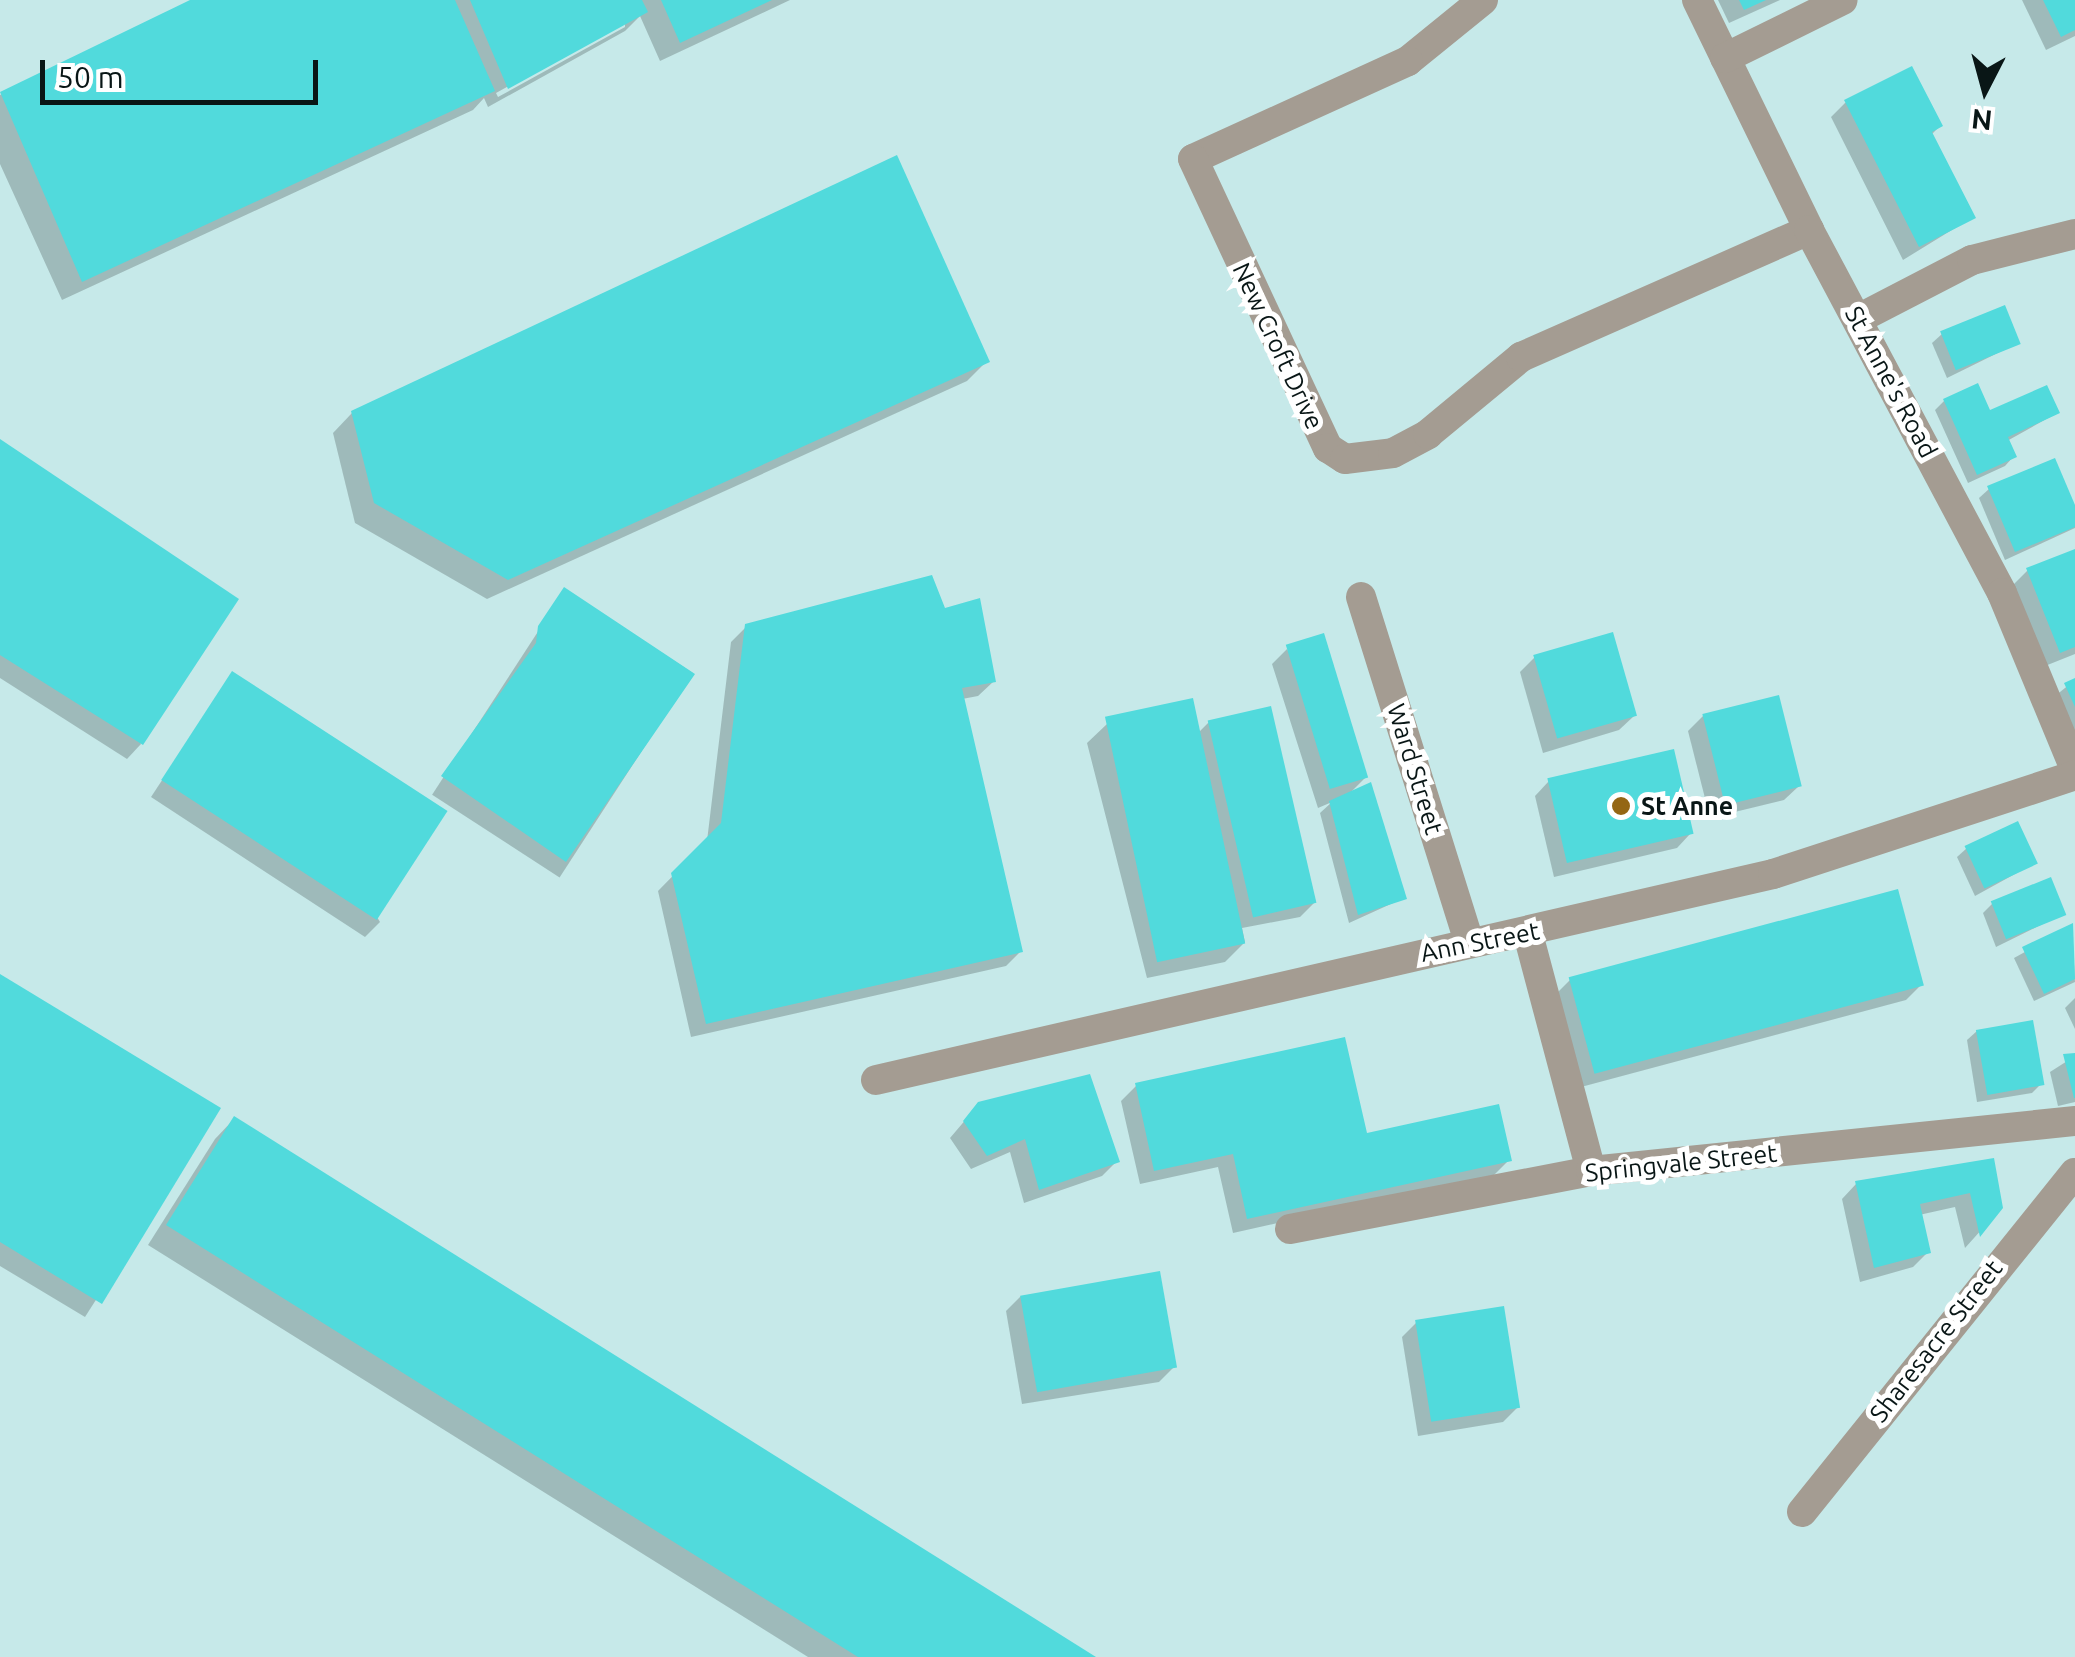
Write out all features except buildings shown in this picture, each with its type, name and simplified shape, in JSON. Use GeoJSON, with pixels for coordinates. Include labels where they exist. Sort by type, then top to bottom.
{"type":"FeatureCollection","features":[{"type":"Feature","properties":{"kind":"street","name":"New Croft Drive"},"geometry":{"type":"LineString","coordinates":[[1483,0],[1408,61],[1193,158],[1328,448],[1345,458],[1393,453],[1428,434],[1521,358],[1809,230]]}},
{"type":"Feature","properties":{"kind":"street","name":"St Anne's Road"},"geometry":{"type":"LineString","coordinates":[[1697,0],[1809,230],[2002,593],[2075,772]]}},
{"type":"Feature","properties":{"kind":"street"},"geometry":{"type":"LineString","coordinates":[[1725,58],[1843,0]]}},
{"type":"Feature","properties":{"kind":"street"},"geometry":{"type":"LineString","coordinates":[[1858,319],[1972,260],[2075,234]]}},
{"type":"Feature","properties":{"kind":"street","name":"Ward Street"},"geometry":{"type":"LineString","coordinates":[[1361,597],[1469,941]]}},
{"type":"Feature","properties":{"kind":"street","name":"Ann Street"},"geometry":{"type":"LineString","coordinates":[[876,1080],[1469,941],[1528,934],[1774,874],[2075,772]]}},
{"type":"Feature","properties":{"kind":"street"},"geometry":{"type":"LineString","coordinates":[[1528,934],[1591,1171]]}},
{"type":"Feature","properties":{"kind":"street","name":"Springvale Street"},"geometry":{"type":"LineString","coordinates":[[1290,1229],[1591,1171],[2075,1121]]}},
{"type":"Feature","properties":{"kind":"street","name":"Sharesacre Street"},"geometry":{"type":"LineString","coordinates":[[1802,1512],[2075,1173]]}},
{"type":"Feature","properties":{"kind":"place","name":"St Anne"},"geometry":{"type":"Point","coordinates":[1621,806]}}]}
